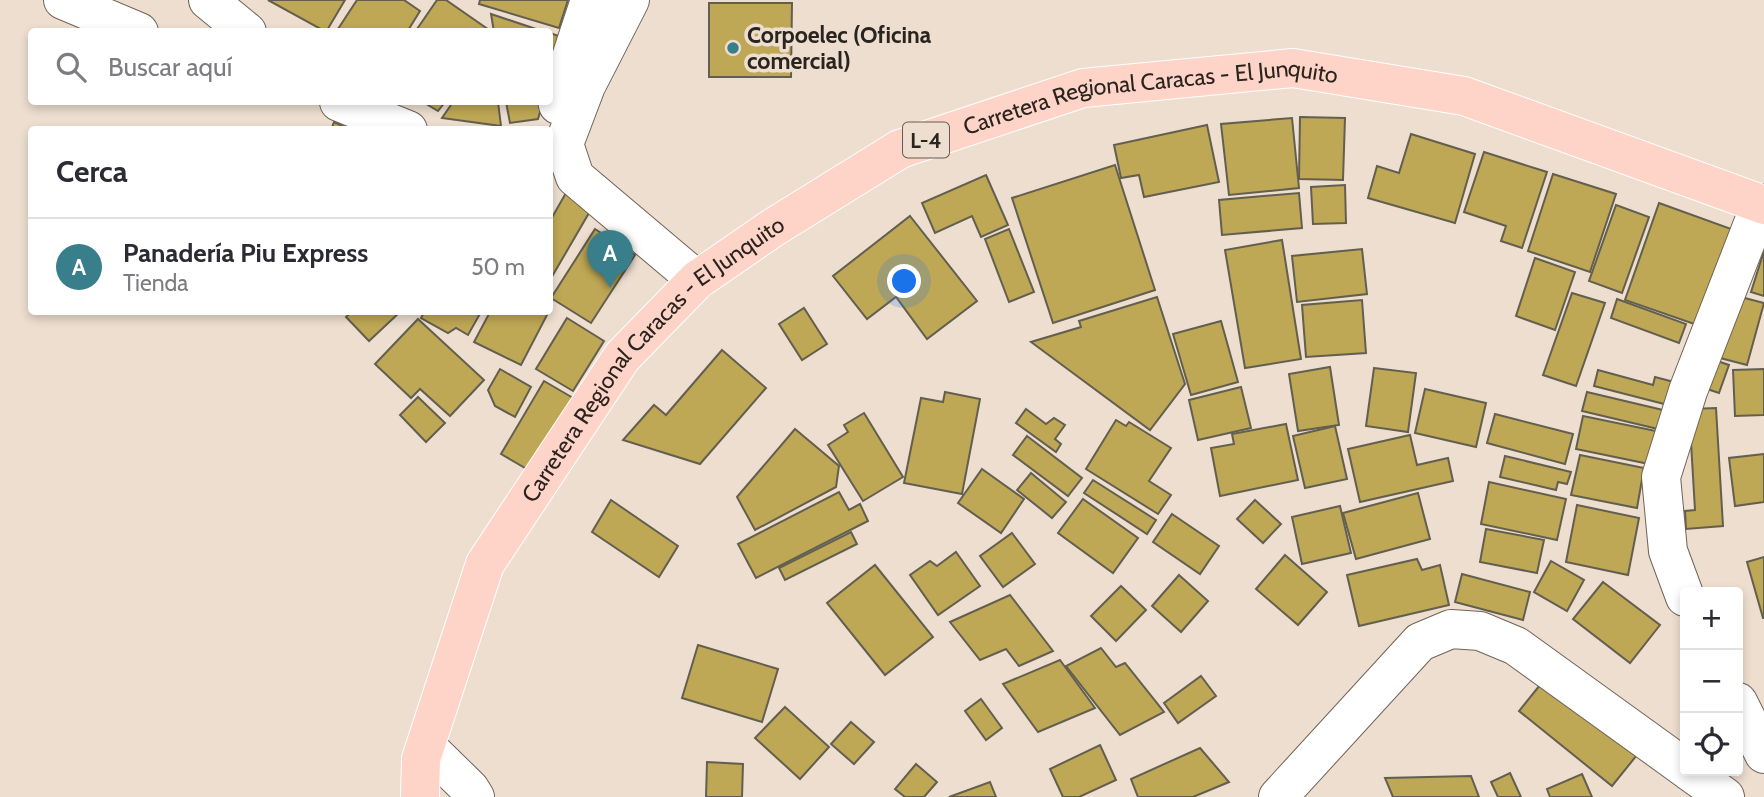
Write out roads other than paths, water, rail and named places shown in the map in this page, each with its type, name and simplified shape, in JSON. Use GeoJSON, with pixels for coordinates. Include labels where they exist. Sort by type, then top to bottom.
{"type":"FeatureCollection","features":[{"type":"Feature","properties":{"kind":"main road","name":"Carretera Regional Caracas - El Junquito"},"geometry":{"type":"LineString","coordinates":[[420,797],[421,759],[485,564],[622,357],[697,280],[774,227],[900,149],[1083,88],[1293,68],[1464,96],[1763,204]]}},
{"type":"Feature","properties":{"kind":"street"},"geometry":{"type":"LineString","coordinates":[[63,0],[130,28]]}},
{"type":"Feature","properties":{"kind":"street"},"geometry":{"type":"LineString","coordinates":[[208,0],[242,28]]}},
{"type":"Feature","properties":{"kind":"street"},"geometry":{"type":"LineString","coordinates":[[590,0],[557,100],[557,145],[575,177],[697,280]]}},
{"type":"Feature","properties":{"kind":"street"},"geometry":{"type":"LineString","coordinates":[[557,145],[630,0]]}},
{"type":"Feature","properties":{"kind":"street"},"geometry":{"type":"LineString","coordinates":[[346,105],[398,126]]}},
{"type":"Feature","properties":{"kind":"street"},"geometry":{"type":"LineString","coordinates":[[1681,587],[1668,551],[1661,477],[1688,391],[1763,204]]}},
{"type":"Feature","properties":{"kind":"street"},"geometry":{"type":"LineString","coordinates":[[1278,797],[1420,642],[1451,629],[1480,631],[1516,646],[1680,764]]}},
{"type":"Feature","properties":{"kind":"street"},"geometry":{"type":"LineString","coordinates":[[1743,712],[1764,754]]}},
{"type":"Feature","properties":{"kind":"street"},"geometry":{"type":"LineString","coordinates":[[426,746],[475,797]]}},
{"type":"Feature","properties":{"kind":"street"},"geometry":{"type":"LineString","coordinates":[[1697,776],[1726,797]]}},
{"type":"Feature","properties":{"kind":"place","name":"Corpoelec (Oficina comercial)"},"geometry":{"type":"Point","coordinates":[733,48]}},
{"type":"Feature","properties":{"kind":"place","name":"Panadería Piu Express"},"geometry":{"type":"Point","coordinates":[610,288]}}]}
